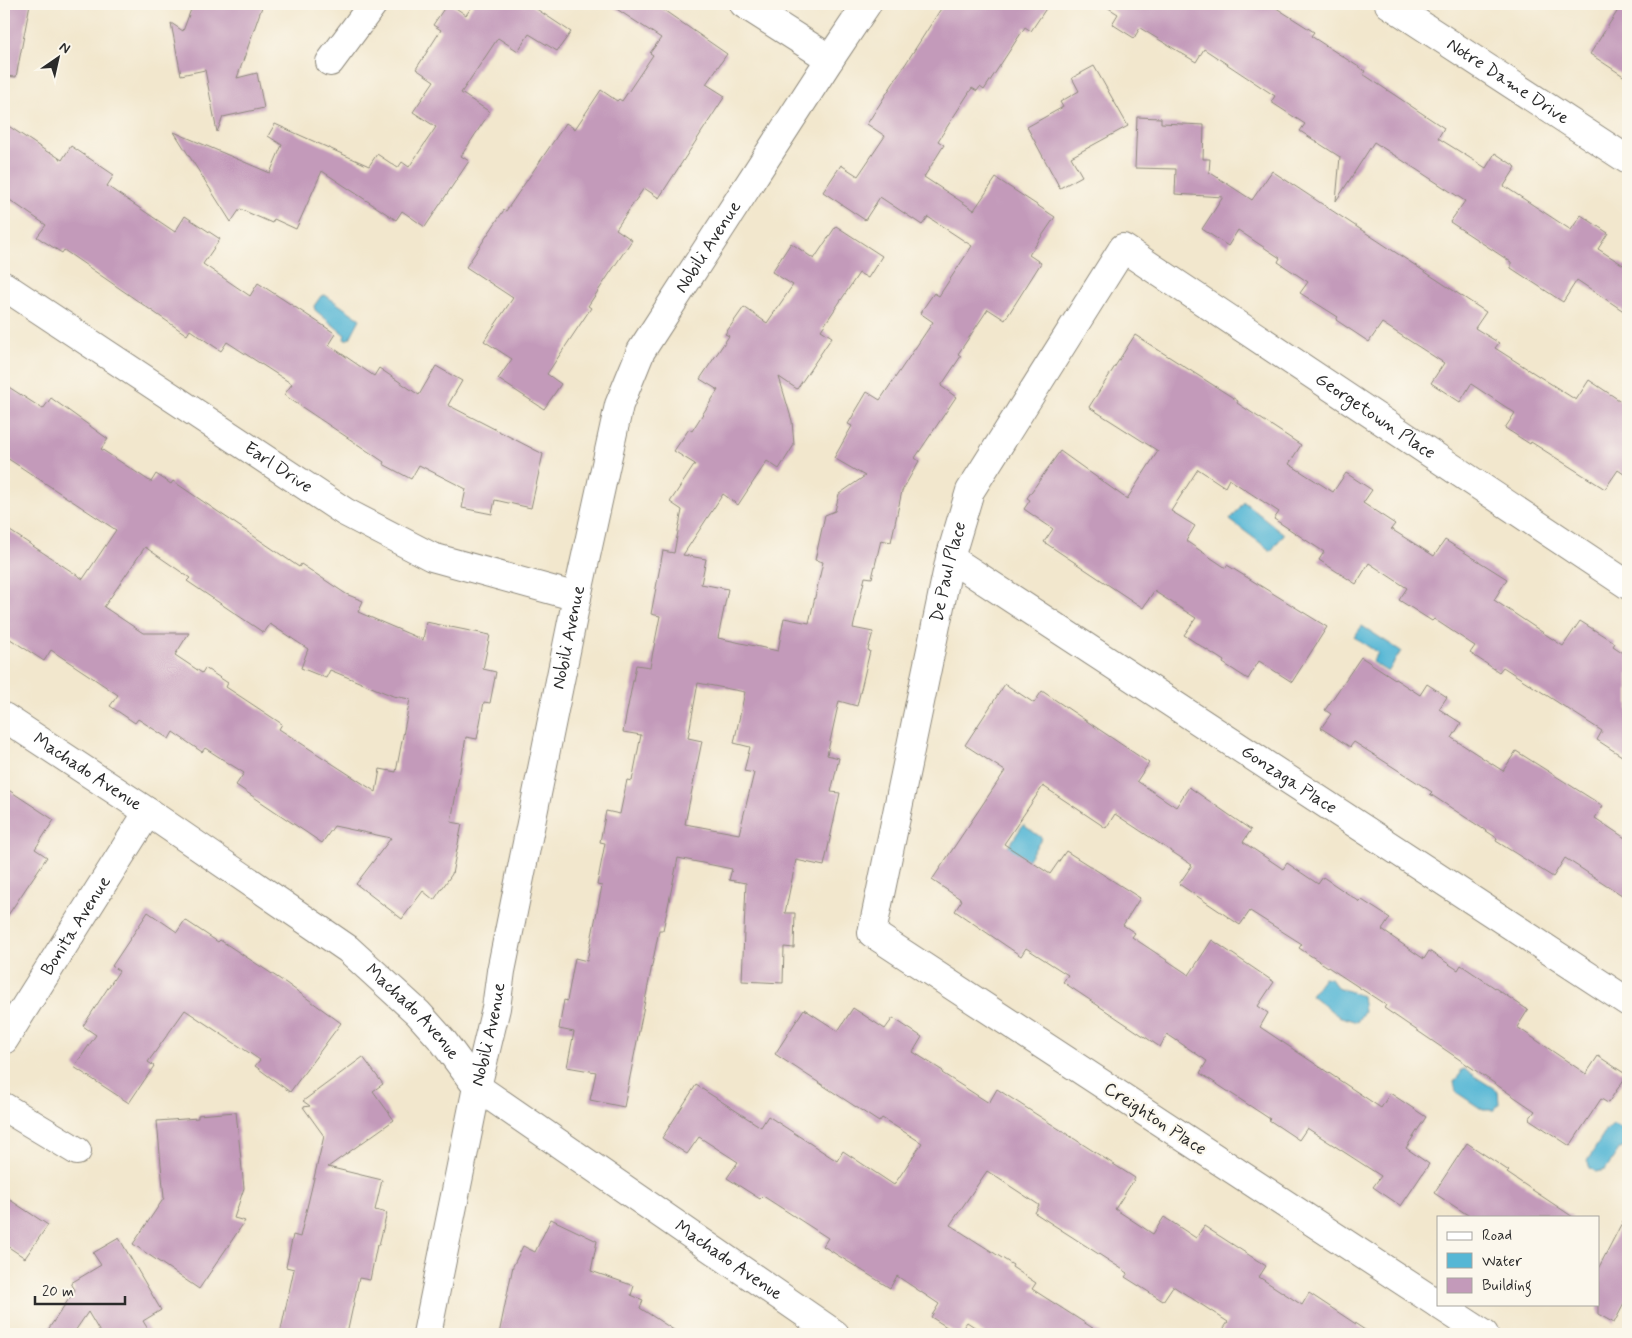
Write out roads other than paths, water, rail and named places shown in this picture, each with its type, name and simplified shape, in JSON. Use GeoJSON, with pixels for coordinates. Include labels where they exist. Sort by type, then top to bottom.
{"type":"FeatureCollection","features":[{"type":"Feature","properties":{"kind":"street"},"geometry":{"type":"LineString","coordinates":[[330,62],[373,4]]}},
{"type":"Feature","properties":{"kind":"street"},"geometry":{"type":"LineString","coordinates":[[744,4],[830,59]]}},
{"type":"Feature","properties":{"kind":"street","name":"Nobili Avenue"},"geometry":{"type":"LineString","coordinates":[[428,1334],[496,1008],[501,971],[577,597],[619,405],[641,351],[867,4]]}},
{"type":"Feature","properties":{"kind":"street","name":"Notre Dame Drive"},"geometry":{"type":"LineString","coordinates":[[1389,4],[1628,160]]}},
{"type":"Feature","properties":{"kind":"street","name":"De Paul Place"},"geometry":{"type":"LineString","coordinates":[[872,933],[950,558],[970,492],[1123,248]]}},
{"type":"Feature","properties":{"kind":"street","name":"Georgetown Place"},"geometry":{"type":"LineString","coordinates":[[1123,248],[1628,585]]}},
{"type":"Feature","properties":{"kind":"street","name":"Earl Drive"},"geometry":{"type":"LineString","coordinates":[[4,286],[345,512],[432,557],[577,597]]}},
{"type":"Feature","properties":{"kind":"street","name":"Gonzaga Place"},"geometry":{"type":"LineString","coordinates":[[950,558],[1628,1002]]}},
{"type":"Feature","properties":{"kind":"street","name":"Machado Avenue"},"geometry":{"type":"LineString","coordinates":[[4,717],[148,812],[348,949],[418,1013],[443,1041],[478,1087],[835,1334]]}},
{"type":"Feature","properties":{"kind":"street","name":"Bonita Avenue"},"geometry":{"type":"LineString","coordinates":[[4,1040],[148,812]]}},
{"type":"Feature","properties":{"kind":"street","name":"Creighton Place"},"geometry":{"type":"LineString","coordinates":[[872,933],[1437,1303]]}},
{"type":"Feature","properties":{"kind":"street"},"geometry":{"type":"LineString","coordinates":[[4,1106],[77,1151]]}},
{"type":"Feature","properties":{"kind":"street","name":"Creighton Place"},"geometry":{"type":"LineString","coordinates":[[1441,1306],[1484,1334]]}},
{"type":"Feature","properties":{"kind":"water"},"geometry":{"type":"Polygon","coordinates":[[[325,295],[360,319],[350,338],[345,340],[345,335],[315,310],[314,306],[321,296],[325,295]]]}},
{"type":"Feature","properties":{"kind":"water"},"geometry":{"type":"Polygon","coordinates":[[[1244,502],[1284,534],[1271,551],[1230,520],[1244,502]]]}},
{"type":"Feature","properties":{"kind":"water"},"geometry":{"type":"Polygon","coordinates":[[[1362,626],[1401,651],[1388,672],[1372,662],[1378,653],[1354,637],[1362,626]]]}},
{"type":"Feature","properties":{"kind":"water"},"geometry":{"type":"Polygon","coordinates":[[[1023,825],[1042,838],[1016,877],[998,862],[1023,825]]]}},
{"type":"Feature","properties":{"kind":"water"},"geometry":{"type":"Polygon","coordinates":[[[1324,977],[1330,978],[1337,987],[1362,996],[1364,1011],[1357,1022],[1338,1016],[1311,995],[1324,977]]]}},
{"type":"Feature","properties":{"kind":"water"},"geometry":{"type":"Polygon","coordinates":[[[1465,1069],[1498,1091],[1499,1104],[1494,1110],[1483,1110],[1456,1092],[1454,1082],[1461,1073],[1461,1070],[1465,1069]]]}},
{"type":"Feature","properties":{"kind":"water"},"geometry":{"type":"Polygon","coordinates":[[[1613,1125],[1625,1133],[1624,1147],[1620,1148],[1605,1170],[1596,1172],[1590,1168],[1587,1161],[1606,1131],[1613,1125]]]}}]}
